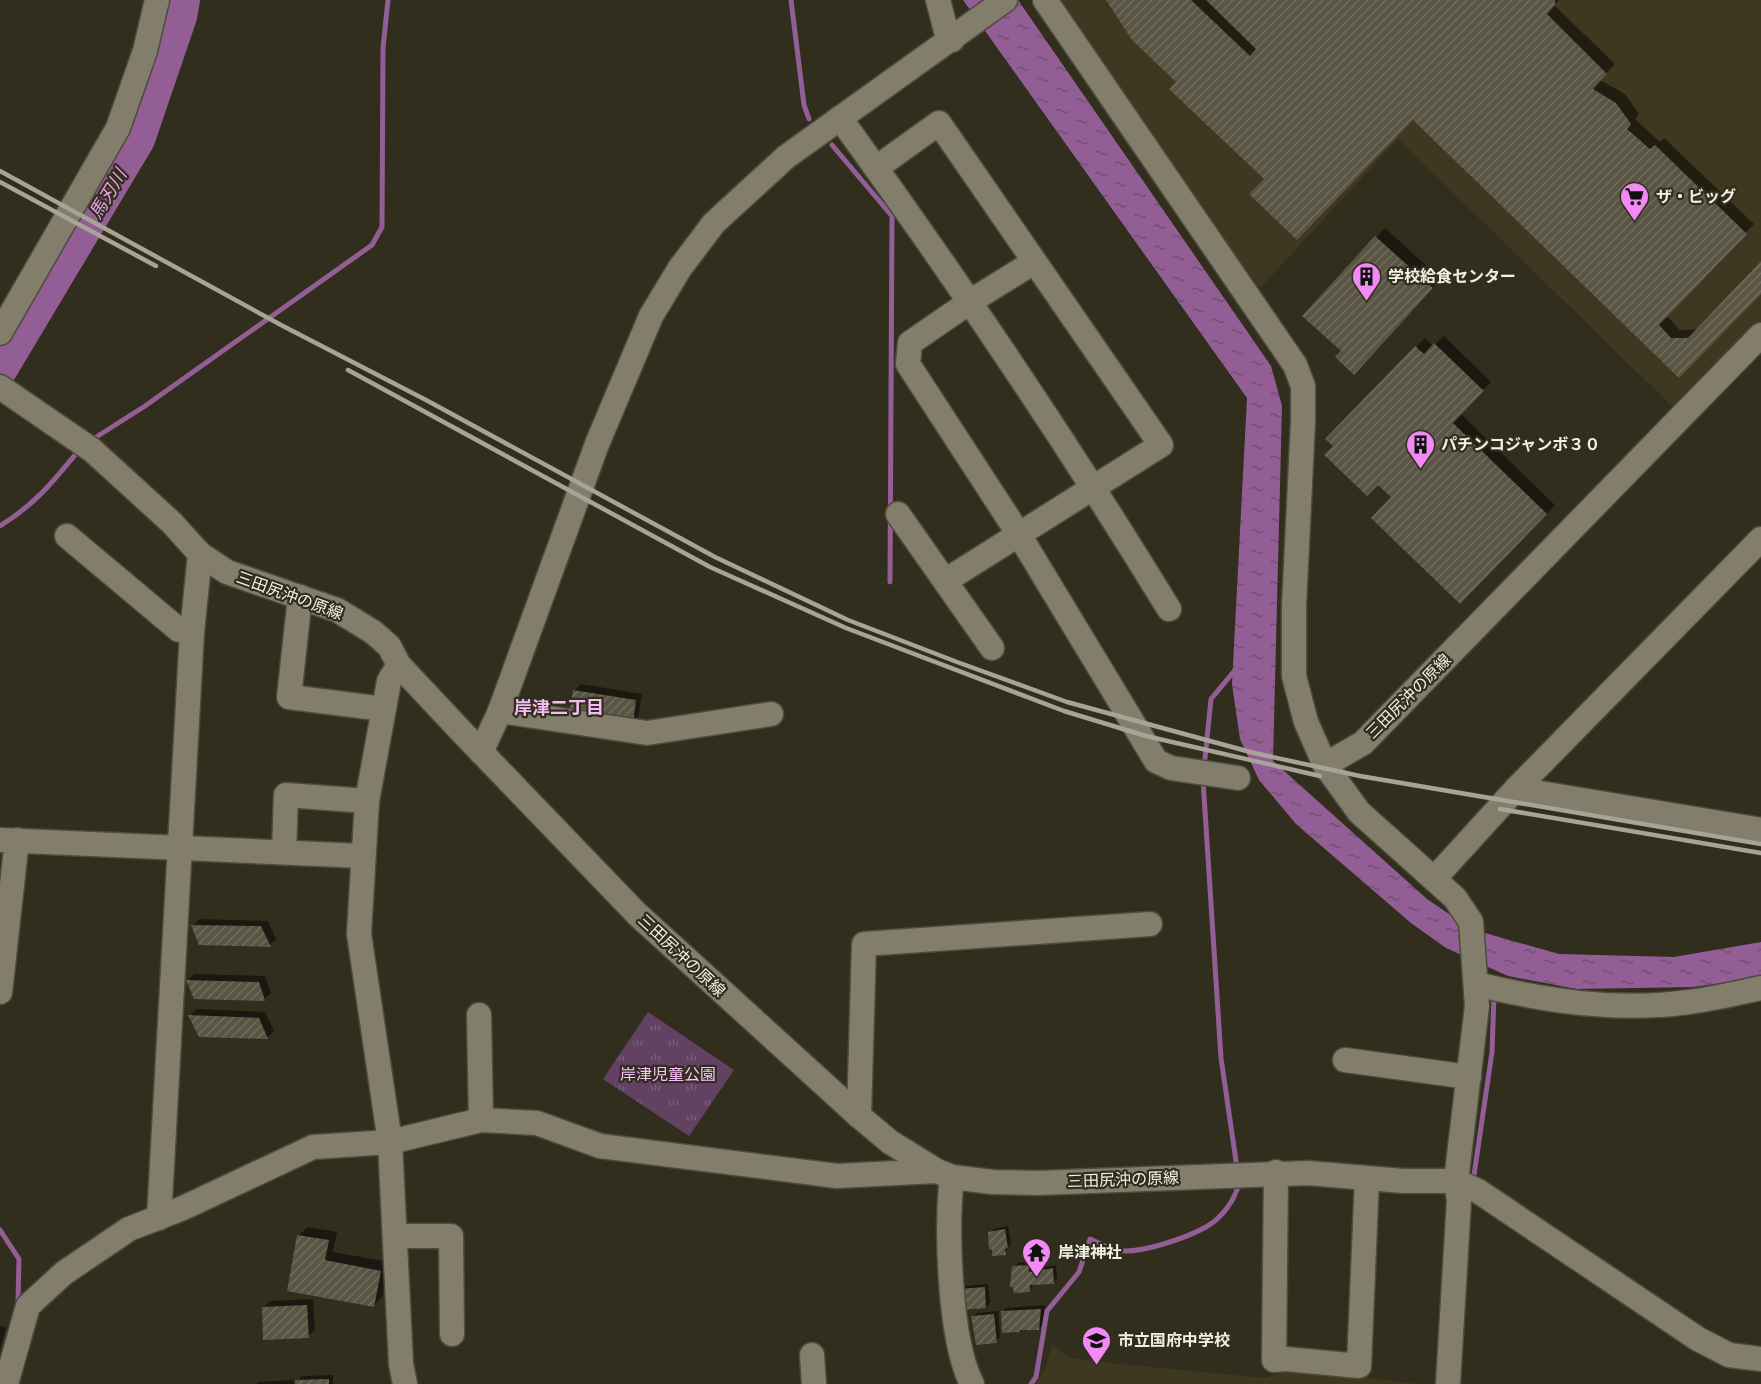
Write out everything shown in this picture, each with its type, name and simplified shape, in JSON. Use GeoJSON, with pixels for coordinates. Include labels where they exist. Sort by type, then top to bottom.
{"type":"FeatureCollection","features":[{"type":"Feature","properties":{"kind":"street"},"geometry":{"type":"LineString","coordinates":[[0,333],[118,128],[145,51],[157,0]]}},
{"type":"Feature","properties":{"kind":"street"},"geometry":{"type":"LineString","coordinates":[[938,0],[946,31],[956,37]]}},
{"type":"Feature","properties":{"kind":"street"},"geometry":{"type":"LineString","coordinates":[[481,752],[500,711],[597,444],[651,316],[680,268],[714,223],[786,157],[1005,0]]}},
{"type":"Feature","properties":{"kind":"street"},"geometry":{"type":"LineString","coordinates":[[1045,0],[1295,365],[1303,386],[1294,606],[1294,676],[1306,722],[1325,765],[1359,812],[1455,898],[1471,922],[1477,1006],[1456,1181],[1459,1200],[1448,1384]]}},
{"type":"Feature","properties":{"kind":"street"},"geometry":{"type":"LineString","coordinates":[[840,118],[971,300],[1093,485],[1169,609]]}},
{"type":"Feature","properties":{"kind":"street"},"geometry":{"type":"LineString","coordinates":[[876,168],[939,123],[1161,445],[1093,485],[945,581]]}},
{"type":"Feature","properties":{"kind":"street"},"geometry":{"type":"LineString","coordinates":[[1034,262],[971,300],[910,343],[908,364],[1018,533],[1156,761],[1171,768],[1204,771],[1238,778]]}},
{"type":"Feature","properties":{"kind":"street","name":"三田尻沖の原線"},"geometry":{"type":"LineString","coordinates":[[1325,765],[1363,743],[1761,335]]}},
{"type":"Feature","properties":{"kind":"street","name":"三田尻沖の原線"},"geometry":{"type":"LineString","coordinates":[[5,390],[83,444],[171,523],[200,554],[227,572],[337,610],[373,632],[389,646],[399,665],[637,914],[859,1116],[890,1142],[945,1174],[992,1182],[1276,1172],[1456,1181]]}},
{"type":"Feature","properties":{"kind":"street"},"geometry":{"type":"LineString","coordinates":[[898,514],[992,648]]}},
{"type":"Feature","properties":{"kind":"street"},"geometry":{"type":"LineString","coordinates":[[67,536],[179,630],[192,632]]}},
{"type":"Feature","properties":{"kind":"street"},"geometry":{"type":"LineString","coordinates":[[1434,879],[1516,789],[1761,539]]}},
{"type":"Feature","properties":{"kind":"street"},"geometry":{"type":"LineString","coordinates":[[159,1218],[192,632],[200,554]]}},
{"type":"Feature","properties":{"kind":"street"},"geometry":{"type":"LineString","coordinates":[[300,597],[289,697],[384,709]]}},
{"type":"Feature","properties":{"kind":"street"},"geometry":{"type":"LineString","coordinates":[[399,665],[389,681],[367,801],[358,934],[390,1142],[401,1364],[405,1384]]}},
{"type":"Feature","properties":{"kind":"street"},"geometry":{"type":"LineString","coordinates":[[500,711],[647,734],[771,714]]}},
{"type":"Feature","properties":{"kind":"street"},"geometry":{"type":"LineString","coordinates":[[1516,789],[1761,830]]}},
{"type":"Feature","properties":{"kind":"street"},"geometry":{"type":"LineString","coordinates":[[284,852],[286,795],[367,801]]}},
{"type":"Feature","properties":{"kind":"street"},"geometry":{"type":"LineString","coordinates":[[0,992],[9,840],[363,856]]}},
{"type":"Feature","properties":{"kind":"street"},"geometry":{"type":"LineString","coordinates":[[859,1116],[864,944],[1150,924]]}},
{"type":"Feature","properties":{"kind":"street"},"geometry":{"type":"LineString","coordinates":[[1476,978],[1530,998],[1604,1006],[1688,1002],[1761,988]]}},
{"type":"Feature","properties":{"kind":"street"},"geometry":{"type":"LineString","coordinates":[[479,1015],[482,1120]]}},
{"type":"Feature","properties":{"kind":"street"},"geometry":{"type":"LineString","coordinates":[[1345,1060],[1469,1077]]}},
{"type":"Feature","properties":{"kind":"street"},"geometry":{"type":"LineString","coordinates":[[6,1384],[28,1306],[74,1266],[129,1229],[159,1218],[313,1147],[390,1142],[482,1120],[537,1123],[600,1146],[837,1176],[945,1174],[957,1325],[963,1364],[972,1384]]}},
{"type":"Feature","properties":{"kind":"street"},"geometry":{"type":"LineString","coordinates":[[1276,1172],[1274,1360],[1286,1359],[1359,1366],[1367,1178]]}},
{"type":"Feature","properties":{"kind":"street"},"geometry":{"type":"LineString","coordinates":[[1456,1181],[1478,1191],[1698,1339],[1729,1355],[1761,1359]]}},
{"type":"Feature","properties":{"kind":"street"},"geometry":{"type":"LineString","coordinates":[[395,1236],[450,1236],[452,1334]]}},
{"type":"Feature","properties":{"kind":"street"},"geometry":{"type":"LineString","coordinates":[[812,1355],[814,1384]]}},
{"type":"Feature","properties":{"kind":"shaded area"},"geometry":{"type":"Polygon","coordinates":[[[1045,0],[1761,0],[1761,337],[1683,417],[1398,139],[1251,298],[1045,0]]]}},
{"type":"Feature","properties":{"kind":"shaded area","name":"市立国府中学校"},"geometry":{"type":"Polygon","coordinates":[[[1052,1345],[1070,1358],[1119,1364],[1265,1378],[1295,1369],[1418,1384],[1035,1384],[1045,1369],[1052,1345]]]}},
{"type":"Feature","properties":{"kind":"green space","name":"岸津児童公園"},"geometry":{"type":"Polygon","coordinates":[[[648,1012],[734,1070],[689,1136],[603,1079],[648,1012]]]}},
{"type":"Feature","properties":{"kind":"water"},"geometry":{"type":"Polygon","coordinates":[[[963,0],[1018,0],[1271,366],[1282,406],[1273,761],[1427,899],[1471,929],[1559,954],[1674,957],[1761,942],[1761,977],[1693,987],[1577,989],[1508,976],[1446,948],[1411,923],[1296,824],[1259,780],[1240,739],[1232,684],[1247,398],[963,0]]]}},
{"type":"Feature","properties":{"kind":"building"},"geometry":{"type":"Polygon","coordinates":[[[1106,0],[1191,0],[1250,56],[1256,49],[1206,0],[1555,0],[1555,5],[1547,14],[1607,74],[1593,89],[1616,103],[1631,124],[1627,129],[1650,149],[1655,145],[1747,234],[1659,325],[1671,338],[1688,338],[1761,261],[1761,294],[1679,378],[1413,120],[1297,240],[1249,194],[1264,179],[1169,89],[1176,82],[1132,40],[1106,0]]]}},
{"type":"Feature","properties":{"kind":"building","name":"学校給食センター"},"geometry":{"type":"Polygon","coordinates":[[[1375,236],[1433,288],[1354,375],[1335,357],[1341,351],[1302,316],[1375,236]]]}},
{"type":"Feature","properties":{"kind":"building","name":"パチンコジャンボ３０"},"geometry":{"type":"Polygon","coordinates":[[[1434,343],[1484,391],[1453,423],[1547,514],[1460,604],[1371,518],[1391,497],[1378,485],[1367,496],[1324,455],[1333,446],[1325,439],[1415,346],[1424,354],[1434,343]]]}},
{"type":"Feature","properties":{"kind":"building"},"geometry":{"type":"Polygon","coordinates":[[[573,690],[636,700],[633,725],[569,715],[573,690]]]}},
{"type":"Feature","properties":{"kind":"building"},"geometry":{"type":"Polygon","coordinates":[[[191,925],[261,926],[271,947],[199,945],[191,925]]]}},
{"type":"Feature","properties":{"kind":"building"},"geometry":{"type":"Polygon","coordinates":[[[186,980],[259,982],[265,1001],[194,999],[186,980]]]}},
{"type":"Feature","properties":{"kind":"building"},"geometry":{"type":"Polygon","coordinates":[[[188,1015],[259,1018],[268,1039],[199,1037],[188,1015]]]}},
{"type":"Feature","properties":{"kind":"building"},"geometry":{"type":"Polygon","coordinates":[[[1005,1229],[1008,1248],[1005,1249],[1006,1255],[992,1256],[992,1249],[989,1250],[988,1232],[1005,1229]]]}},
{"type":"Feature","properties":{"kind":"building"},"geometry":{"type":"Polygon","coordinates":[[[297,1235],[329,1240],[325,1260],[381,1271],[374,1307],[287,1291],[297,1235]]]}},
{"type":"Feature","properties":{"kind":"building"},"geometry":{"type":"Polygon","coordinates":[[[1029,1265],[1029,1272],[1053,1268],[1054,1284],[1030,1285],[1030,1292],[1014,1293],[1013,1287],[1010,1287],[1012,1266],[1029,1265]]]}},
{"type":"Feature","properties":{"kind":"building"},"geometry":{"type":"Polygon","coordinates":[[[985,1287],[986,1308],[961,1310],[959,1289],[985,1287]]]}},
{"type":"Feature","properties":{"kind":"building"},"geometry":{"type":"Polygon","coordinates":[[[307,1305],[309,1338],[263,1340],[262,1307],[307,1305]]]}},
{"type":"Feature","properties":{"kind":"building"},"geometry":{"type":"Polygon","coordinates":[[[1041,1309],[1039,1330],[1002,1333],[1001,1311],[1041,1309]]]}},
{"type":"Feature","properties":{"kind":"building"},"geometry":{"type":"Polygon","coordinates":[[[994,1314],[997,1343],[976,1345],[971,1316],[994,1314]]]}},
{"type":"Feature","properties":{"kind":"building"},"geometry":{"type":"Polygon","coordinates":[[[329,1379],[329,1384],[295,1384],[295,1380],[329,1379]]]}},
{"type":"Feature","properties":{"kind":"waterway","name":"馬刃川"},"geometry":{"type":"LineString","coordinates":[[0,374],[140,140],[182,17],[185,0]]}},
{"type":"Feature","properties":{"kind":"waterway"},"geometry":{"type":"LineString","coordinates":[[90,441],[145,406],[372,245],[382,227],[383,48],[388,0]]}},
{"type":"Feature","properties":{"kind":"waterway"},"geometry":{"type":"LineString","coordinates":[[791,0],[804,105],[809,119]]}},
{"type":"Feature","properties":{"kind":"waterway"},"geometry":{"type":"LineString","coordinates":[[832,145],[892,216],[890,582]]}},
{"type":"Feature","properties":{"kind":"waterway"},"geometry":{"type":"LineString","coordinates":[[0,526],[34,500],[80,449]]}},
{"type":"Feature","properties":{"kind":"waterway"},"geometry":{"type":"LineString","coordinates":[[1204,768],[1211,699],[1236,669]]}},
{"type":"Feature","properties":{"kind":"waterway"},"geometry":{"type":"LineString","coordinates":[[1203,780],[1221,1058],[1237,1168]]}},
{"type":"Feature","properties":{"kind":"waterway"},"geometry":{"type":"LineString","coordinates":[[1473,1182],[1492,1052],[1494,995]]}},
{"type":"Feature","properties":{"kind":"waterway"},"geometry":{"type":"LineString","coordinates":[[1031,1384],[1036,1377],[1047,1311],[1079,1272],[1090,1239],[1113,1249],[1125,1251],[1149,1248],[1187,1236],[1206,1227],[1222,1214],[1234,1196],[1239,1183]]}},
{"type":"Feature","properties":{"kind":"waterway"},"geometry":{"type":"LineString","coordinates":[[0,1230],[19,1259],[18,1301]]}},
{"type":"Feature","properties":{"kind":"railway"},"geometry":{"type":"LineString","coordinates":[[0,171],[281,325],[426,400],[715,557],[848,620],[957,662],[1067,702],[1254,753],[1360,776],[1761,844]]}},
{"type":"Feature","properties":{"kind":"railway"},"geometry":{"type":"LineString","coordinates":[[0,182],[156,266]]}},
{"type":"Feature","properties":{"kind":"railway"},"geometry":{"type":"LineString","coordinates":[[348,370],[710,567],[846,628],[1064,711],[1146,736],[1320,776]]}},
{"type":"Feature","properties":{"kind":"railway"},"geometry":{"type":"LineString","coordinates":[[1500,809],[1761,853]]}},
{"type":"Feature","properties":{"kind":"place","name":"ザ・ビッグ"},"geometry":{"type":"Point","coordinates":[1635,222]}},
{"type":"Feature","properties":{"kind":"place","name":"学校給食センター"},"geometry":{"type":"Point","coordinates":[1367,302]}},
{"type":"Feature","properties":{"kind":"place","name":"パチンコジャンボ３０"},"geometry":{"type":"Point","coordinates":[1420,470]}},
{"type":"Feature","properties":{"kind":"place","name":"岸津神社"},"geometry":{"type":"Point","coordinates":[1037,1278]}},
{"type":"Feature","properties":{"kind":"place","name":"市立国府中学校"},"geometry":{"type":"Point","coordinates":[1097,1366]}},
{"type":"Feature","properties":{"kind":"district","name":"岸津二丁目"},"geometry":{"type":"Point","coordinates":[559,708]}}]}
